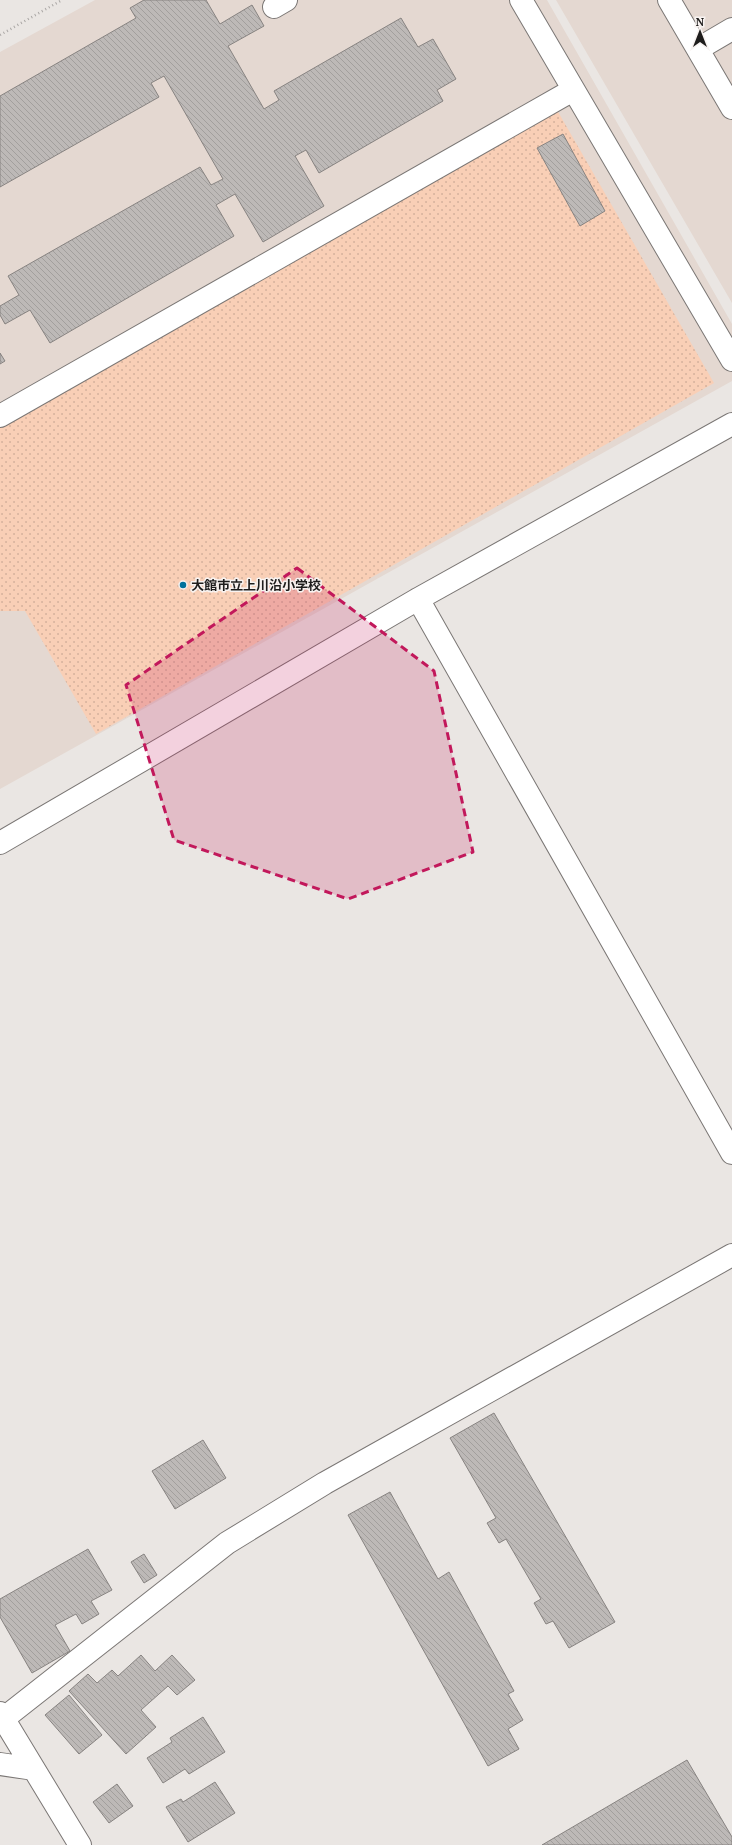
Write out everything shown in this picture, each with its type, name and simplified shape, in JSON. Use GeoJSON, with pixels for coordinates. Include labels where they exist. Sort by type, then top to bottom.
{"type":"FeatureCollection","features":[{"type":"Feature","properties":{"kind":"street"},"geometry":{"type":"LineString","coordinates":[[521,0],[732,360]]}},
{"type":"Feature","properties":{"kind":"street"},"geometry":{"type":"LineString","coordinates":[[669,0],[732,108]]}},
{"type":"Feature","properties":{"kind":"street"},"geometry":{"type":"LineString","coordinates":[[698,49],[732,29]]}},
{"type":"Feature","properties":{"kind":"street"},"geometry":{"type":"LineString","coordinates":[[0,416],[573,90]]}},
{"type":"Feature","properties":{"kind":"street"},"geometry":{"type":"LineString","coordinates":[[0,843],[418,599],[732,424]]}},
{"type":"Feature","properties":{"kind":"street"},"geometry":{"type":"LineString","coordinates":[[418,599],[732,1153]]}},
{"type":"Feature","properties":{"kind":"street"},"geometry":{"type":"LineString","coordinates":[[80,1845],[2,1716],[228,1543],[325,1484],[732,1255]]}},
{"type":"Feature","properties":{"kind":"street"},"geometry":{"type":"LineString","coordinates":[[0,1764],[34,1769]]}},
{"type":"Feature","properties":{"kind":"path"},"geometry":{"type":"LineString","coordinates":[[0,35],[62,0]]}},
{"type":"Feature","properties":{"kind":"highlighted area"},"geometry":{"type":"Polygon","coordinates":[[[297,568],[434,671],[473,852],[348,899],[174,840],[126,685],[297,568]]]}},
{"type":"Feature","properties":{"kind":"shaded area","name":"大館市立上川沿小学校"},"geometry":{"type":"Polygon","coordinates":[[[95,0],[547,0],[732,324],[732,381],[0,789],[0,52],[95,0]]]}},
{"type":"Feature","properties":{"kind":"shaded area"},"geometry":{"type":"Polygon","coordinates":[[[556,0],[732,0],[732,303],[556,0]]]}},
{"type":"Feature","properties":{"kind":"shaded area"},"geometry":{"type":"Polygon","coordinates":[[[557,110],[714,383],[96,734],[25,611],[0,611],[0,427],[557,110]]]}},
{"type":"Feature","properties":{"kind":"building"},"geometry":{"type":"Polygon","coordinates":[[[144,0],[206,0],[220,24],[252,5],[264,26],[228,46],[264,109],[279,100],[274,91],[401,18],[418,47],[433,39],[456,79],[437,90],[443,101],[319,173],[306,150],[295,156],[324,206],[263,242],[235,194],[216,205],[234,236],[50,343],[30,310],[5,324],[0,315],[0,306],[19,295],[8,276],[200,167],[211,185],[223,179],[164,76],[151,83],[159,97],[0,187],[0,96],[136,18],[130,8],[144,0]]]}},
{"type":"Feature","properties":{"kind":"building"},"geometry":{"type":"Polygon","coordinates":[[[563,134],[605,211],[580,226],[537,148],[563,134]]]}},
{"type":"Feature","properties":{"kind":"building"},"geometry":{"type":"Polygon","coordinates":[[[0,353],[5,361],[0,364],[0,353]]]}},
{"type":"Feature","properties":{"kind":"building"},"geometry":{"type":"Polygon","coordinates":[[[494,1413],[615,1622],[569,1648],[553,1621],[546,1624],[534,1603],[541,1599],[506,1539],[499,1543],[487,1523],[496,1518],[450,1438],[494,1413]]]}},
{"type":"Feature","properties":{"kind":"building"},"geometry":{"type":"Polygon","coordinates":[[[203,1440],[226,1478],[175,1509],[152,1471],[203,1440]]]}},
{"type":"Feature","properties":{"kind":"building"},"geometry":{"type":"Polygon","coordinates":[[[390,1492],[438,1579],[449,1572],[514,1691],[508,1694],[523,1720],[508,1729],[519,1749],[488,1766],[348,1515],[390,1492]]]}},
{"type":"Feature","properties":{"kind":"building"},"geometry":{"type":"Polygon","coordinates":[[[88,1549],[112,1590],[91,1601],[99,1614],[82,1624],[76,1614],[55,1625],[70,1651],[32,1673],[0,1617],[0,1599],[88,1549]]]}},
{"type":"Feature","properties":{"kind":"building"},"geometry":{"type":"Polygon","coordinates":[[[144,1554],[157,1575],[144,1583],[131,1562],[144,1554]]]}},
{"type":"Feature","properties":{"kind":"building"},"geometry":{"type":"Polygon","coordinates":[[[141,1655],[155,1671],[172,1655],[195,1680],[177,1695],[168,1686],[141,1710],[156,1727],[126,1754],[69,1691],[88,1674],[97,1683],[112,1670],[118,1676],[141,1655]]]}},
{"type":"Feature","properties":{"kind":"building"},"geometry":{"type":"Polygon","coordinates":[[[69,1695],[102,1735],[79,1754],[45,1715],[69,1695]]]}},
{"type":"Feature","properties":{"kind":"building"},"geometry":{"type":"Polygon","coordinates":[[[203,1717],[225,1752],[189,1774],[185,1769],[163,1783],[147,1758],[172,1742],[170,1738],[203,1717]]]}},
{"type":"Feature","properties":{"kind":"building"},"geometry":{"type":"Polygon","coordinates":[[[687,1760],[732,1837],[732,1845],[542,1845],[687,1760]]]}},
{"type":"Feature","properties":{"kind":"building"},"geometry":{"type":"Polygon","coordinates":[[[215,1782],[235,1813],[188,1842],[166,1807],[181,1799],[183,1802],[215,1782]]]}},
{"type":"Feature","properties":{"kind":"building"},"geometry":{"type":"Polygon","coordinates":[[[117,1784],[133,1806],[109,1823],[93,1802],[117,1784]]]}},
{"type":"Feature","properties":{"kind":"place","name":"大館市立上川沿小学校"},"geometry":{"type":"Point","coordinates":[183,585]}}]}
